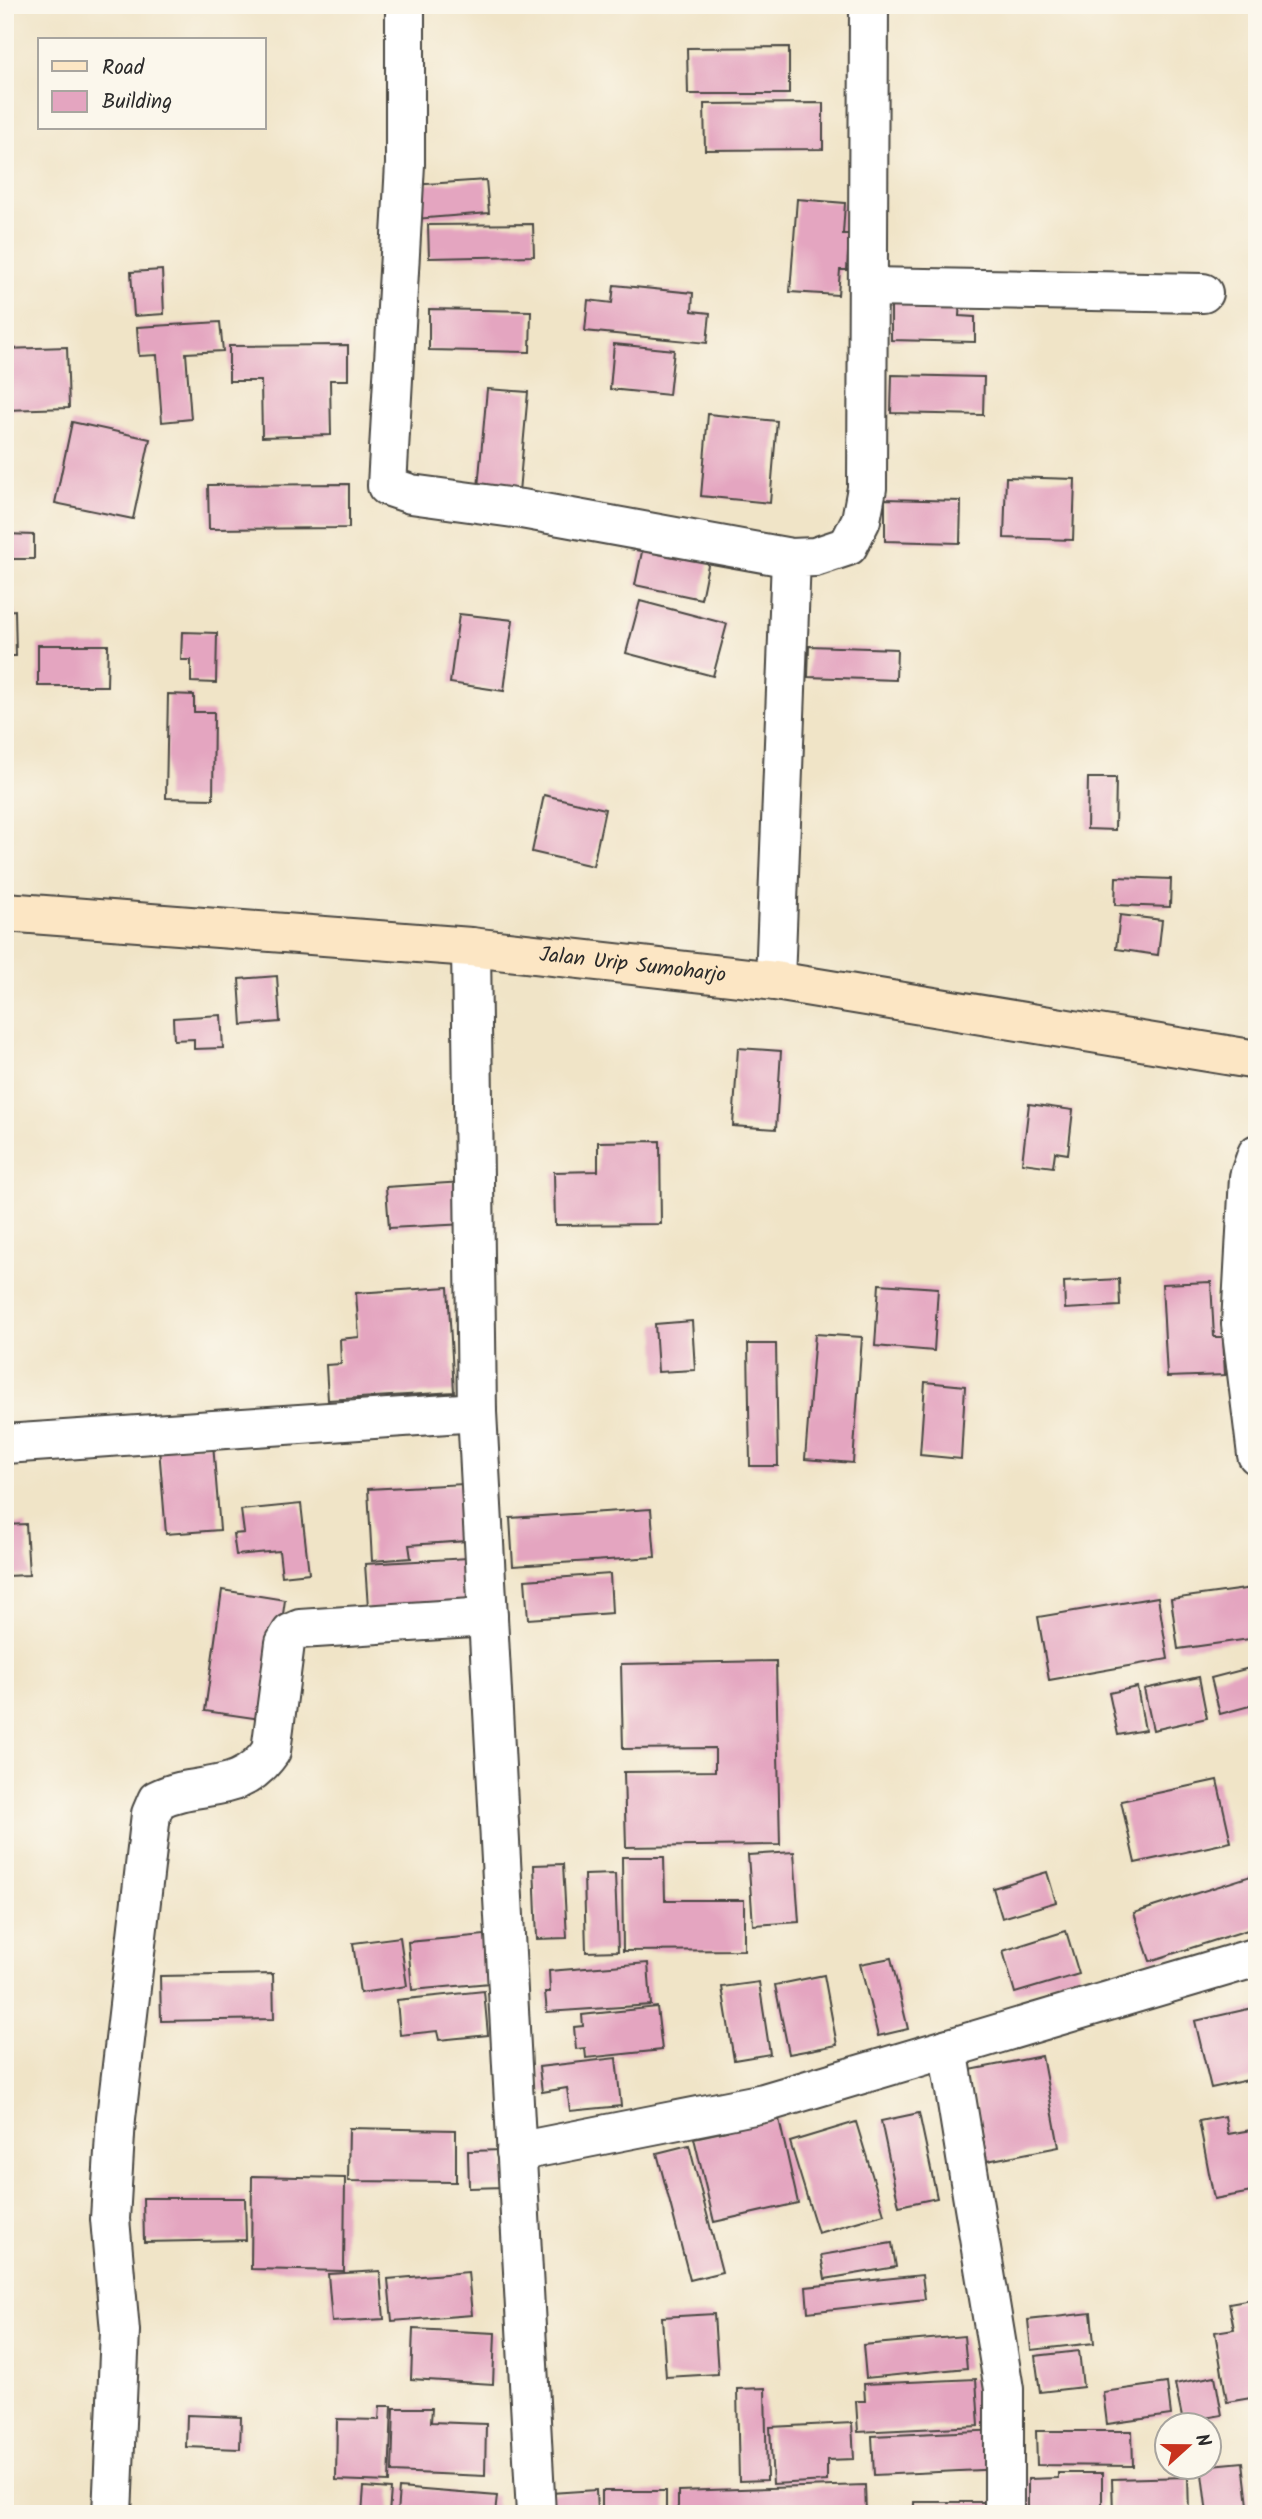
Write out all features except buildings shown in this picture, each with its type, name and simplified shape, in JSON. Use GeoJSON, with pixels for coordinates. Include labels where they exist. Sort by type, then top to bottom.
{"type":"FeatureCollection","features":[{"type":"Feature","properties":{"kind":"main road","name":"Jalan Urip Sumoharjo"},"geometry":{"type":"LineString","coordinates":[[5,912],[471,947],[775,981],[1257,1060]]}},
{"type":"Feature","properties":{"kind":"street"},"geometry":{"type":"LineString","coordinates":[[405,5],[405,164],[387,486],[411,494],[522,509],[791,558],[815,558],[848,546],[861,520],[867,488],[869,5]]}},
{"type":"Feature","properties":{"kind":"street"},"geometry":{"type":"LineString","coordinates":[[868,287],[1203,293]]}},
{"type":"Feature","properties":{"kind":"street"},"geometry":{"type":"LineString","coordinates":[[775,981],[791,558]]}},
{"type":"Feature","properties":{"kind":"street"},"geometry":{"type":"LineString","coordinates":[[471,947],[477,1412],[536,2514]]}},
{"type":"Feature","properties":{"kind":"street"},"geometry":{"type":"LineString","coordinates":[[1257,1154],[1250,1177],[1241,1324],[1257,1455]]}},
{"type":"Feature","properties":{"kind":"street"},"geometry":{"type":"LineString","coordinates":[[5,1444],[477,1412]]}},
{"type":"Feature","properties":{"kind":"street"},"geometry":{"type":"LineString","coordinates":[[112,2514],[120,2331],[110,2219],[116,2118],[151,1814],[157,1800],[174,1791],[221,1787],[249,1774],[264,1761],[271,1751],[285,1643],[291,1633],[300,1629],[488,1618]]}},
{"type":"Feature","properties":{"kind":"street"},"geometry":{"type":"LineString","coordinates":[[516,2151],[764,2103],[1257,1957]]}},
{"type":"Feature","properties":{"kind":"street"},"geometry":{"type":"LineString","coordinates":[[948,2048],[1004,2389],[1004,2514]]}}]}
